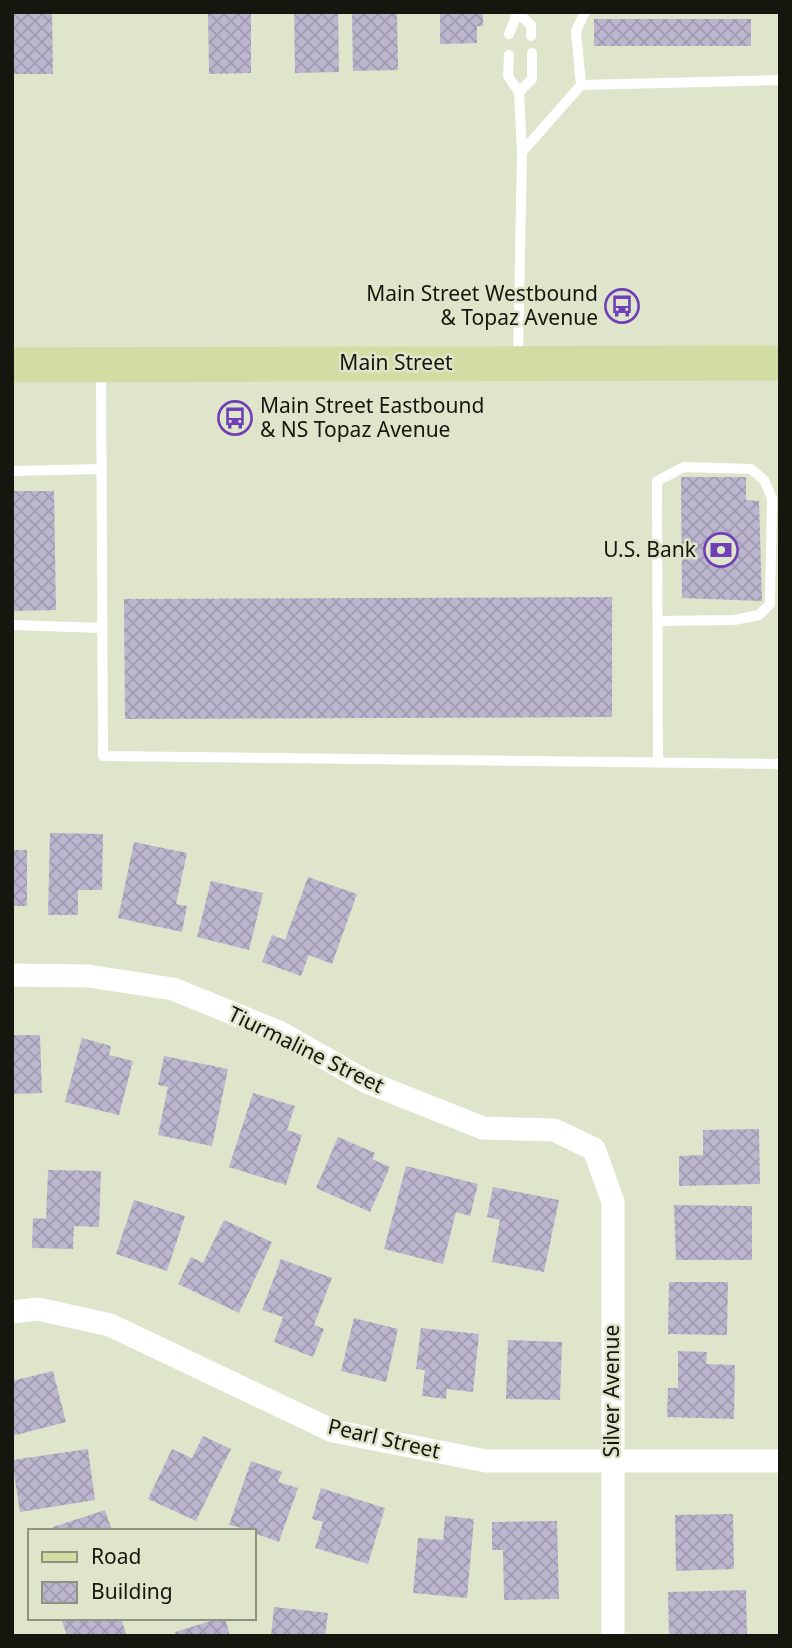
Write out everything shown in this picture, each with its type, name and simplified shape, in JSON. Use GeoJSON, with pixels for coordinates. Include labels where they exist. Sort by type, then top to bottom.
{"type":"FeatureCollection","features":[{"type":"Feature","properties":{"kind":"main road","name":"Main Street"},"geometry":{"type":"LineString","coordinates":[[12,365],[780,363]]}},
{"type":"Feature","properties":{"kind":"street","name":"Tiurmaline Street"},"geometry":{"type":"LineString","coordinates":[[12,975],[88,976],[173,989],[279,1032],[367,1082],[483,1128],[554,1130],[593,1149]]}},
{"type":"Feature","properties":{"kind":"street","name":"Silver Avenue"},"geometry":{"type":"LineString","coordinates":[[593,1149],[613,1202],[613,1636]]}},
{"type":"Feature","properties":{"kind":"street","name":"Pearl Street"},"geometry":{"type":"LineString","coordinates":[[12,1312],[38,1309],[110,1325],[334,1431],[486,1461],[780,1461]]}},
{"type":"Feature","properties":{"kind":"lane"},"geometry":{"type":"LineString","coordinates":[[522,152],[581,85],[576,31],[585,12]]}},
{"type":"Feature","properties":{"kind":"lane"},"geometry":{"type":"LineString","coordinates":[[509,34],[518,13],[531,25],[531,36]]}},
{"type":"Feature","properties":{"kind":"lane"},"geometry":{"type":"LineString","coordinates":[[519,92],[531,79],[531,53]]}},
{"type":"Feature","properties":{"kind":"lane"},"geometry":{"type":"LineString","coordinates":[[509,55],[508,76],[519,92],[522,152],[517,363]]}},
{"type":"Feature","properties":{"kind":"lane"},"geometry":{"type":"LineString","coordinates":[[581,85],[780,79]]}},
{"type":"Feature","properties":{"kind":"lane"},"geometry":{"type":"LineString","coordinates":[[101,364],[103,756],[780,764]]}},
{"type":"Feature","properties":{"kind":"lane"},"geometry":{"type":"LineString","coordinates":[[658,762],[657,481],[684,467],[751,469],[764,480],[772,498],[770,604],[759,615],[734,620],[659,621]]}},
{"type":"Feature","properties":{"kind":"lane"},"geometry":{"type":"LineString","coordinates":[[12,471],[101,469]]}},
{"type":"Feature","properties":{"kind":"lane"},"geometry":{"type":"LineString","coordinates":[[12,625],[102,628]]}},
{"type":"Feature","properties":{"kind":"building"},"geometry":{"type":"Polygon","coordinates":[[[14,12],[52,12],[53,74],[12,74],[14,12]]]}},
{"type":"Feature","properties":{"kind":"building"},"geometry":{"type":"Polygon","coordinates":[[[208,12],[251,12],[251,73],[209,74],[208,12]]]}},
{"type":"Feature","properties":{"kind":"building"},"geometry":{"type":"Polygon","coordinates":[[[294,12],[338,12],[339,72],[295,73],[294,12]]]}},
{"type":"Feature","properties":{"kind":"building"},"geometry":{"type":"Polygon","coordinates":[[[352,12],[397,12],[398,70],[353,71],[352,12]]]}},
{"type":"Feature","properties":{"kind":"building"},"geometry":{"type":"Polygon","coordinates":[[[440,12],[483,12],[483,26],[477,26],[477,43],[440,44],[440,12]]]}},
{"type":"Feature","properties":{"kind":"building"},"geometry":{"type":"Polygon","coordinates":[[[594,19],[751,19],[751,46],[594,46],[594,19]]]}},
{"type":"Feature","properties":{"kind":"building","name":"U.S. Bank"},"geometry":{"type":"Polygon","coordinates":[[[681,477],[746,477],[746,500],[759,501],[762,601],[682,598],[681,477]]]}},
{"type":"Feature","properties":{"kind":"building"},"geometry":{"type":"Polygon","coordinates":[[[12,491],[54,491],[56,610],[12,611],[12,491]]]}},
{"type":"Feature","properties":{"kind":"building"},"geometry":{"type":"Polygon","coordinates":[[[612,597],[612,717],[125,719],[124,599],[612,597]]]}},
{"type":"Feature","properties":{"kind":"building"},"geometry":{"type":"Polygon","coordinates":[[[50,833],[103,834],[102,890],[78,890],[78,915],[48,915],[50,833]]]}},
{"type":"Feature","properties":{"kind":"building"},"geometry":{"type":"Polygon","coordinates":[[[134,842],[187,853],[176,904],[187,906],[182,932],[118,918],[134,842]]]}},
{"type":"Feature","properties":{"kind":"building"},"geometry":{"type":"Polygon","coordinates":[[[12,850],[27,850],[27,906],[12,906],[12,850]]]}},
{"type":"Feature","properties":{"kind":"building"},"geometry":{"type":"Polygon","coordinates":[[[308,877],[357,894],[332,964],[309,955],[301,976],[262,962],[272,935],[285,940],[308,877]]]}},
{"type":"Feature","properties":{"kind":"building"},"geometry":{"type":"Polygon","coordinates":[[[211,881],[263,893],[249,950],[197,937],[211,881]]]}},
{"type":"Feature","properties":{"kind":"building"},"geometry":{"type":"Polygon","coordinates":[[[12,1035],[40,1035],[42,1093],[12,1094],[12,1035]]]}},
{"type":"Feature","properties":{"kind":"building"},"geometry":{"type":"Polygon","coordinates":[[[82,1038],[111,1046],[109,1055],[133,1061],[119,1115],[65,1102],[82,1038]]]}},
{"type":"Feature","properties":{"kind":"building"},"geometry":{"type":"Polygon","coordinates":[[[164,1056],[228,1069],[212,1146],[158,1135],[168,1087],[158,1085],[164,1056]]]}},
{"type":"Feature","properties":{"kind":"building"},"geometry":{"type":"Polygon","coordinates":[[[253,1093],[295,1106],[287,1130],[302,1135],[286,1185],[229,1167],[253,1093]]]}},
{"type":"Feature","properties":{"kind":"building"},"geometry":{"type":"Polygon","coordinates":[[[759,1129],[760,1184],[679,1186],[679,1156],[703,1155],[703,1130],[759,1129]]]}},
{"type":"Feature","properties":{"kind":"building"},"geometry":{"type":"Polygon","coordinates":[[[338,1137],[375,1153],[372,1159],[390,1167],[370,1212],[316,1188],[338,1137]]]}},
{"type":"Feature","properties":{"kind":"building"},"geometry":{"type":"Polygon","coordinates":[[[406,1166],[478,1184],[470,1216],[456,1212],[443,1264],[384,1249],[406,1166]]]}},
{"type":"Feature","properties":{"kind":"building"},"geometry":{"type":"Polygon","coordinates":[[[48,1170],[101,1171],[99,1227],[74,1226],[73,1249],[32,1248],[33,1218],[46,1219],[48,1170]]]}},
{"type":"Feature","properties":{"kind":"building"},"geometry":{"type":"Polygon","coordinates":[[[493,1187],[559,1200],[544,1272],[492,1262],[500,1220],[487,1217],[493,1187]]]}},
{"type":"Feature","properties":{"kind":"building"},"geometry":{"type":"Polygon","coordinates":[[[134,1200],[185,1216],[167,1271],[116,1254],[134,1200]]]}},
{"type":"Feature","properties":{"kind":"building"},"geometry":{"type":"Polygon","coordinates":[[[674,1205],[752,1206],[752,1260],[676,1260],[674,1205]]]}},
{"type":"Feature","properties":{"kind":"building"},"geometry":{"type":"Polygon","coordinates":[[[224,1220],[272,1242],[239,1313],[178,1284],[191,1257],[203,1263],[224,1220]]]}},
{"type":"Feature","properties":{"kind":"building"},"geometry":{"type":"Polygon","coordinates":[[[281,1259],[332,1278],[314,1325],[324,1329],[313,1357],[274,1342],[283,1317],[262,1310],[281,1259]]]}},
{"type":"Feature","properties":{"kind":"building"},"geometry":{"type":"Polygon","coordinates":[[[669,1282],[728,1282],[727,1335],[668,1334],[669,1282]]]}},
{"type":"Feature","properties":{"kind":"building"},"geometry":{"type":"Polygon","coordinates":[[[354,1318],[398,1329],[386,1382],[341,1371],[354,1318]]]}},
{"type":"Feature","properties":{"kind":"building"},"geometry":{"type":"Polygon","coordinates":[[[421,1328],[479,1334],[473,1392],[447,1389],[446,1399],[422,1396],[425,1370],[416,1369],[421,1328]]]}},
{"type":"Feature","properties":{"kind":"building"},"geometry":{"type":"Polygon","coordinates":[[[508,1340],[562,1342],[560,1400],[506,1399],[508,1340]]]}},
{"type":"Feature","properties":{"kind":"building"},"geometry":{"type":"Polygon","coordinates":[[[678,1351],[707,1352],[706,1364],[735,1365],[734,1419],[667,1417],[668,1388],[678,1388],[678,1351]]]}},
{"type":"Feature","properties":{"kind":"building"},"geometry":{"type":"Polygon","coordinates":[[[53,1371],[66,1422],[12,1436],[12,1381],[53,1371]]]}},
{"type":"Feature","properties":{"kind":"building"},"geometry":{"type":"Polygon","coordinates":[[[203,1436],[231,1449],[196,1521],[148,1499],[172,1449],[192,1458],[203,1436]]]}},
{"type":"Feature","properties":{"kind":"building"},"geometry":{"type":"Polygon","coordinates":[[[88,1449],[95,1500],[20,1512],[12,1460],[88,1449]]]}},
{"type":"Feature","properties":{"kind":"building"},"geometry":{"type":"Polygon","coordinates":[[[251,1461],[282,1472],[278,1482],[298,1488],[279,1542],[256,1534],[256,1529],[229,1525],[251,1461]]]}},
{"type":"Feature","properties":{"kind":"building"},"geometry":{"type":"Polygon","coordinates":[[[321,1488],[385,1508],[368,1564],[315,1548],[323,1522],[312,1519],[321,1488]]]}},
{"type":"Feature","properties":{"kind":"building"},"geometry":{"type":"Polygon","coordinates":[[[105,1510],[111,1529],[54,1529],[105,1510]]]}},
{"type":"Feature","properties":{"kind":"building"},"geometry":{"type":"Polygon","coordinates":[[[733,1514],[734,1569],[676,1571],[675,1515],[733,1514]]]}},
{"type":"Feature","properties":{"kind":"building"},"geometry":{"type":"Polygon","coordinates":[[[445,1516],[474,1519],[467,1598],[413,1593],[418,1538],[443,1540],[445,1516]]]}},
{"type":"Feature","properties":{"kind":"building"},"geometry":{"type":"Polygon","coordinates":[[[557,1521],[559,1599],[504,1600],[503,1550],[492,1550],[492,1522],[557,1521]]]}},
{"type":"Feature","properties":{"kind":"building"},"geometry":{"type":"Polygon","coordinates":[[[746,1590],[747,1636],[669,1636],[668,1592],[746,1590]]]}},
{"type":"Feature","properties":{"kind":"building"},"geometry":{"type":"Polygon","coordinates":[[[274,1607],[328,1613],[325,1636],[271,1636],[274,1607]]]}},
{"type":"Feature","properties":{"kind":"building"},"geometry":{"type":"Polygon","coordinates":[[[62,1620],[122,1620],[127,1636],[67,1636],[62,1620]]]}},
{"type":"Feature","properties":{"kind":"building"},"geometry":{"type":"Polygon","coordinates":[[[214,1620],[226,1620],[230,1636],[176,1636],[175,1632],[214,1620]]]}},
{"type":"Feature","properties":{"kind":"place","name":"Main Street Westbound & Topaz Avenue"},"geometry":{"type":"Point","coordinates":[622,306]}},
{"type":"Feature","properties":{"kind":"place","name":"Main Street Eastbound & NS Topaz Avenue"},"geometry":{"type":"Point","coordinates":[235,418]}},
{"type":"Feature","properties":{"kind":"place","name":"U.S. Bank"},"geometry":{"type":"Point","coordinates":[721,550]}}]}
